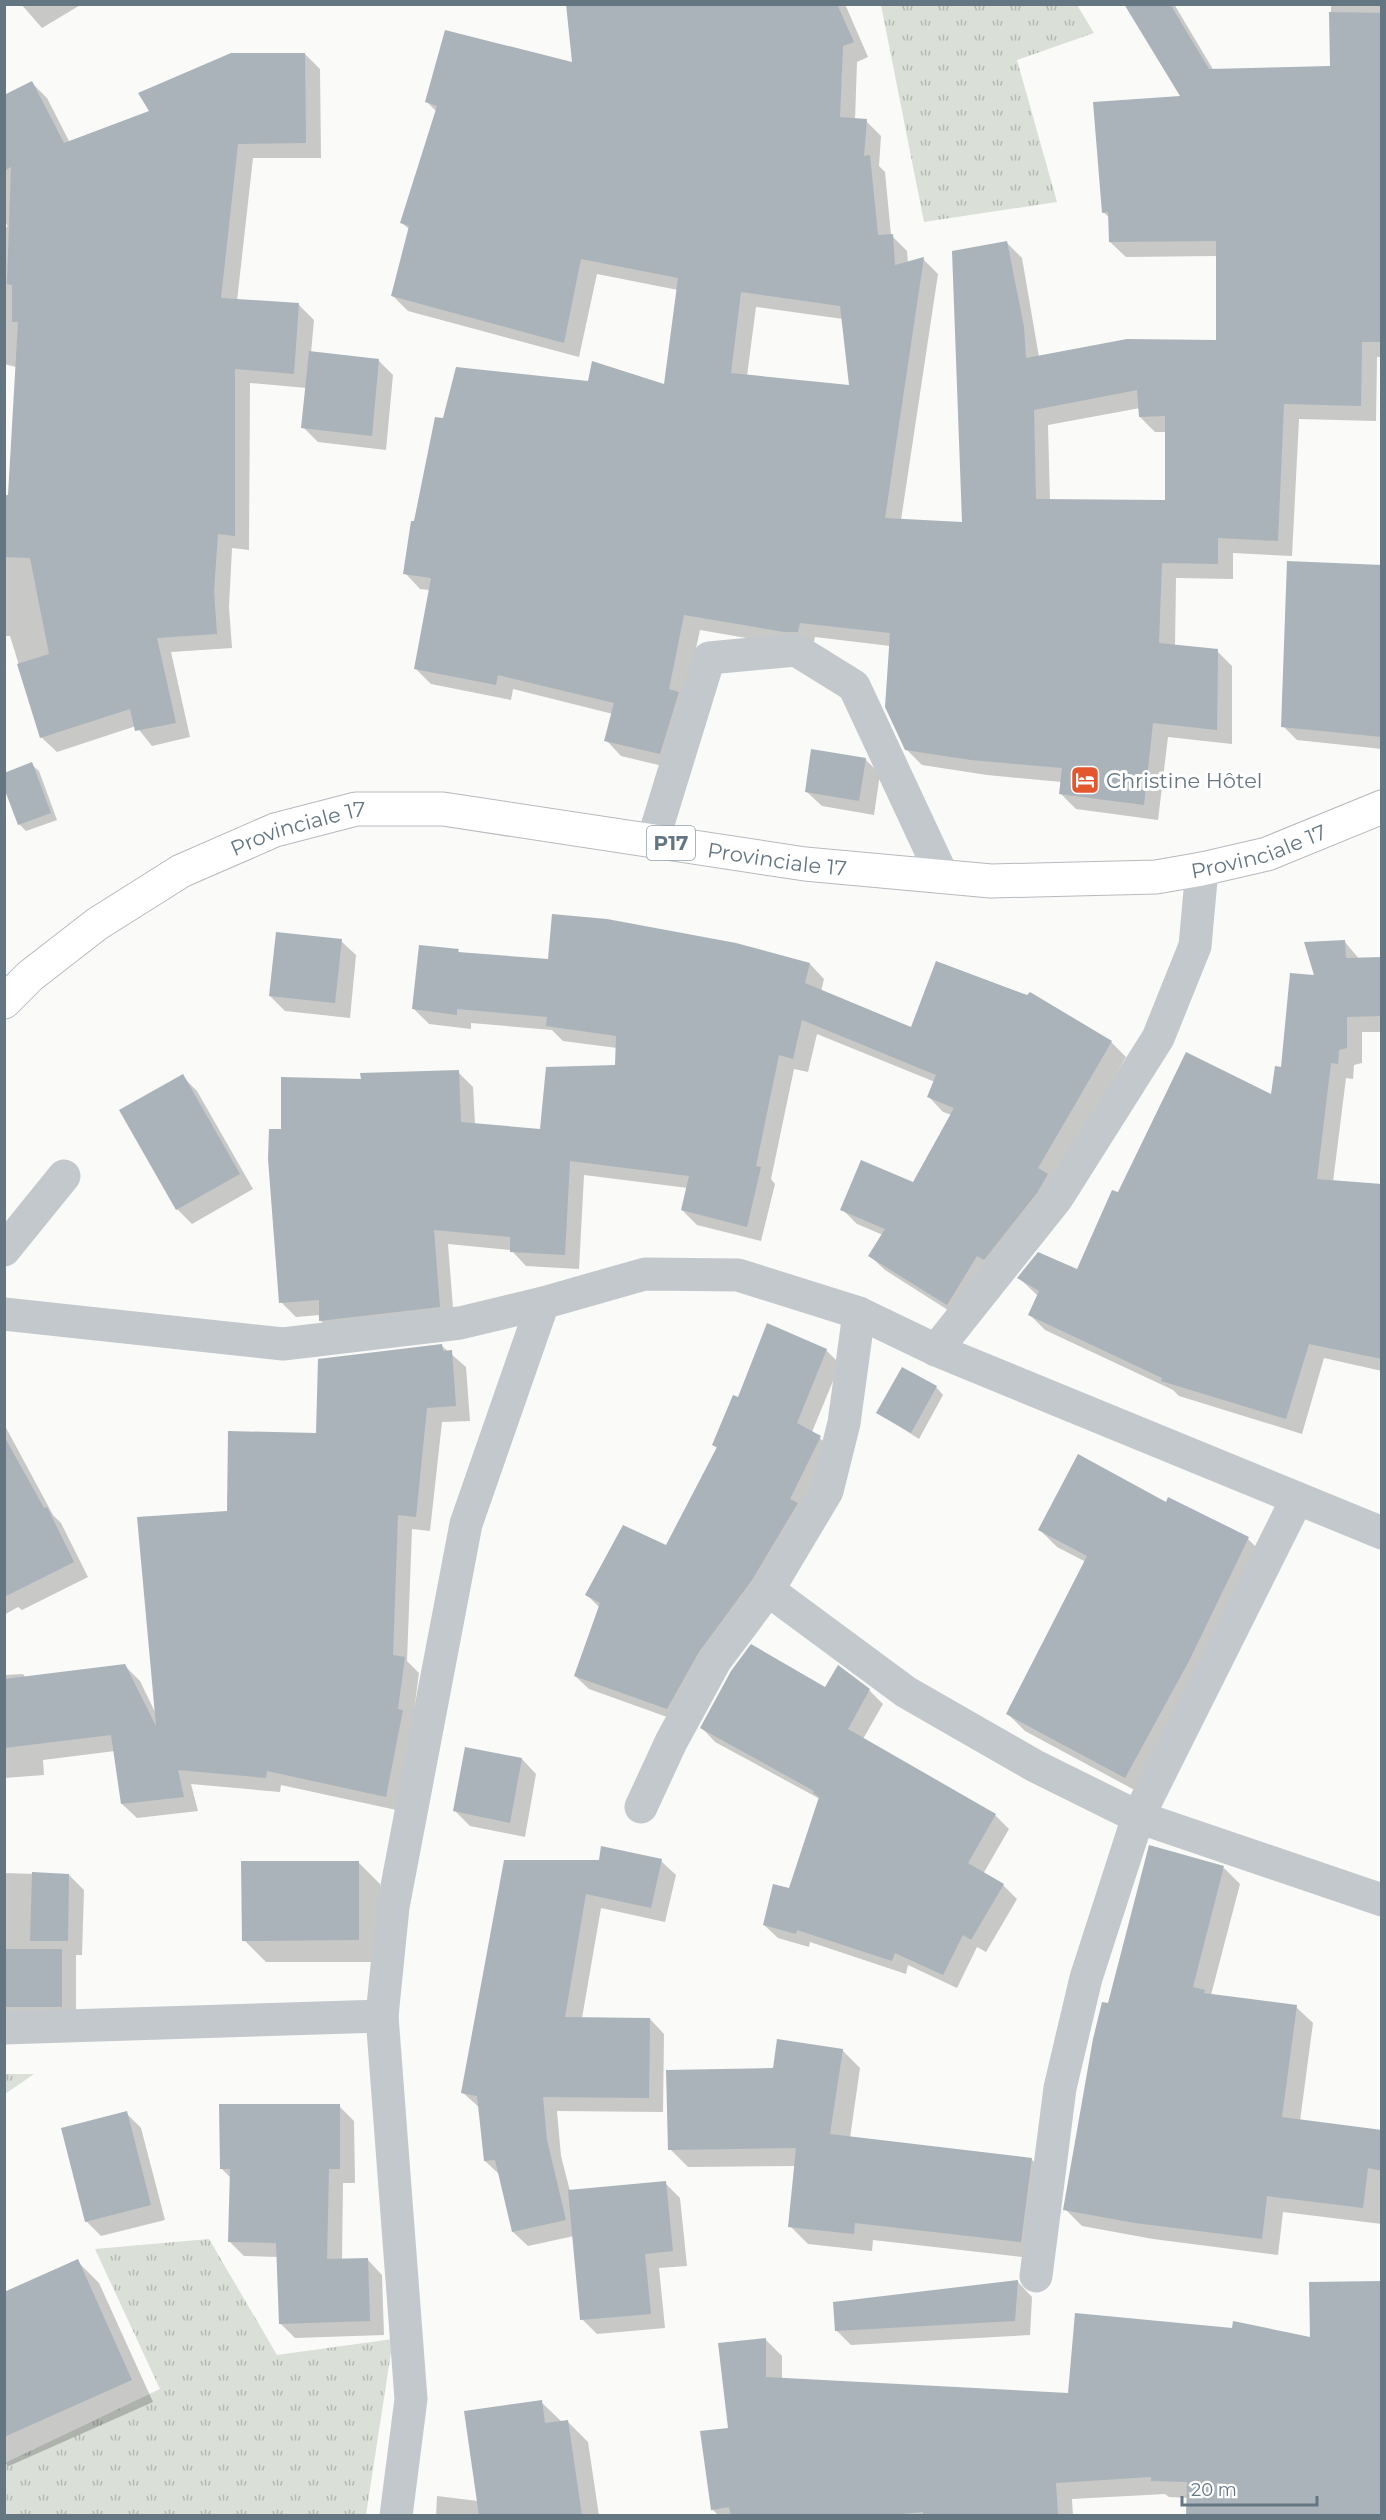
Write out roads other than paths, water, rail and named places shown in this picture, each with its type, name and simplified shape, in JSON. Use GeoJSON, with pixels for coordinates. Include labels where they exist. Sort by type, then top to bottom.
{"type":"FeatureCollection","features":[{"type":"Feature","properties":{"kind":"main road","name":"Provinciale 17"},"geometry":{"type":"LineString","coordinates":[[4,1002],[30,976],[97,924],[181,871],[276,830],[356,809],[443,809],[805,864],[991,881],[1156,877],[1202,869],[1267,854],[1382,807]]}},
{"type":"Feature","properties":{"kind":"street"},"geometry":{"type":"LineString","coordinates":[[653,840],[709,658],[796,650],[854,686],[943,877]]}},
{"type":"Feature","properties":{"kind":"street"},"geometry":{"type":"LineString","coordinates":[[936,1350],[1057,1198],[1158,1038],[1195,946],[1202,869]]}},
{"type":"Feature","properties":{"kind":"street"},"geometry":{"type":"LineString","coordinates":[[4,1250],[64,1176]]}},
{"type":"Feature","properties":{"kind":"street"},"geometry":{"type":"LineString","coordinates":[[4,1314],[284,1344],[460,1323],[543,1303],[645,1274],[738,1275],[860,1313],[936,1350],[1382,1533]]}},
{"type":"Feature","properties":{"kind":"street"},"geometry":{"type":"LineString","coordinates":[[396,2516],[411,2399],[382,2016],[393,1907],[466,1524],[543,1303]]}},
{"type":"Feature","properties":{"kind":"street"},"geometry":{"type":"LineString","coordinates":[[641,1807],[670,1742],[715,1661],[768,1590],[827,1491],[844,1423],[860,1313]]}},
{"type":"Feature","properties":{"kind":"street"},"geometry":{"type":"LineString","coordinates":[[1036,2276],[1060,2088],[1086,1978],[1138,1817],[1297,1499]]}},
{"type":"Feature","properties":{"kind":"street"},"geometry":{"type":"LineString","coordinates":[[768,1590],[906,1692],[1035,1766],[1138,1817],[1382,1900]]}},
{"type":"Feature","properties":{"kind":"street"},"geometry":{"type":"LineString","coordinates":[[4,2028],[149,2021],[382,2016]]}},
{"type":"Feature","properties":{"kind":"place","name":"Christine Hôtel"},"geometry":{"type":"Point","coordinates":[1085,780]}}]}
